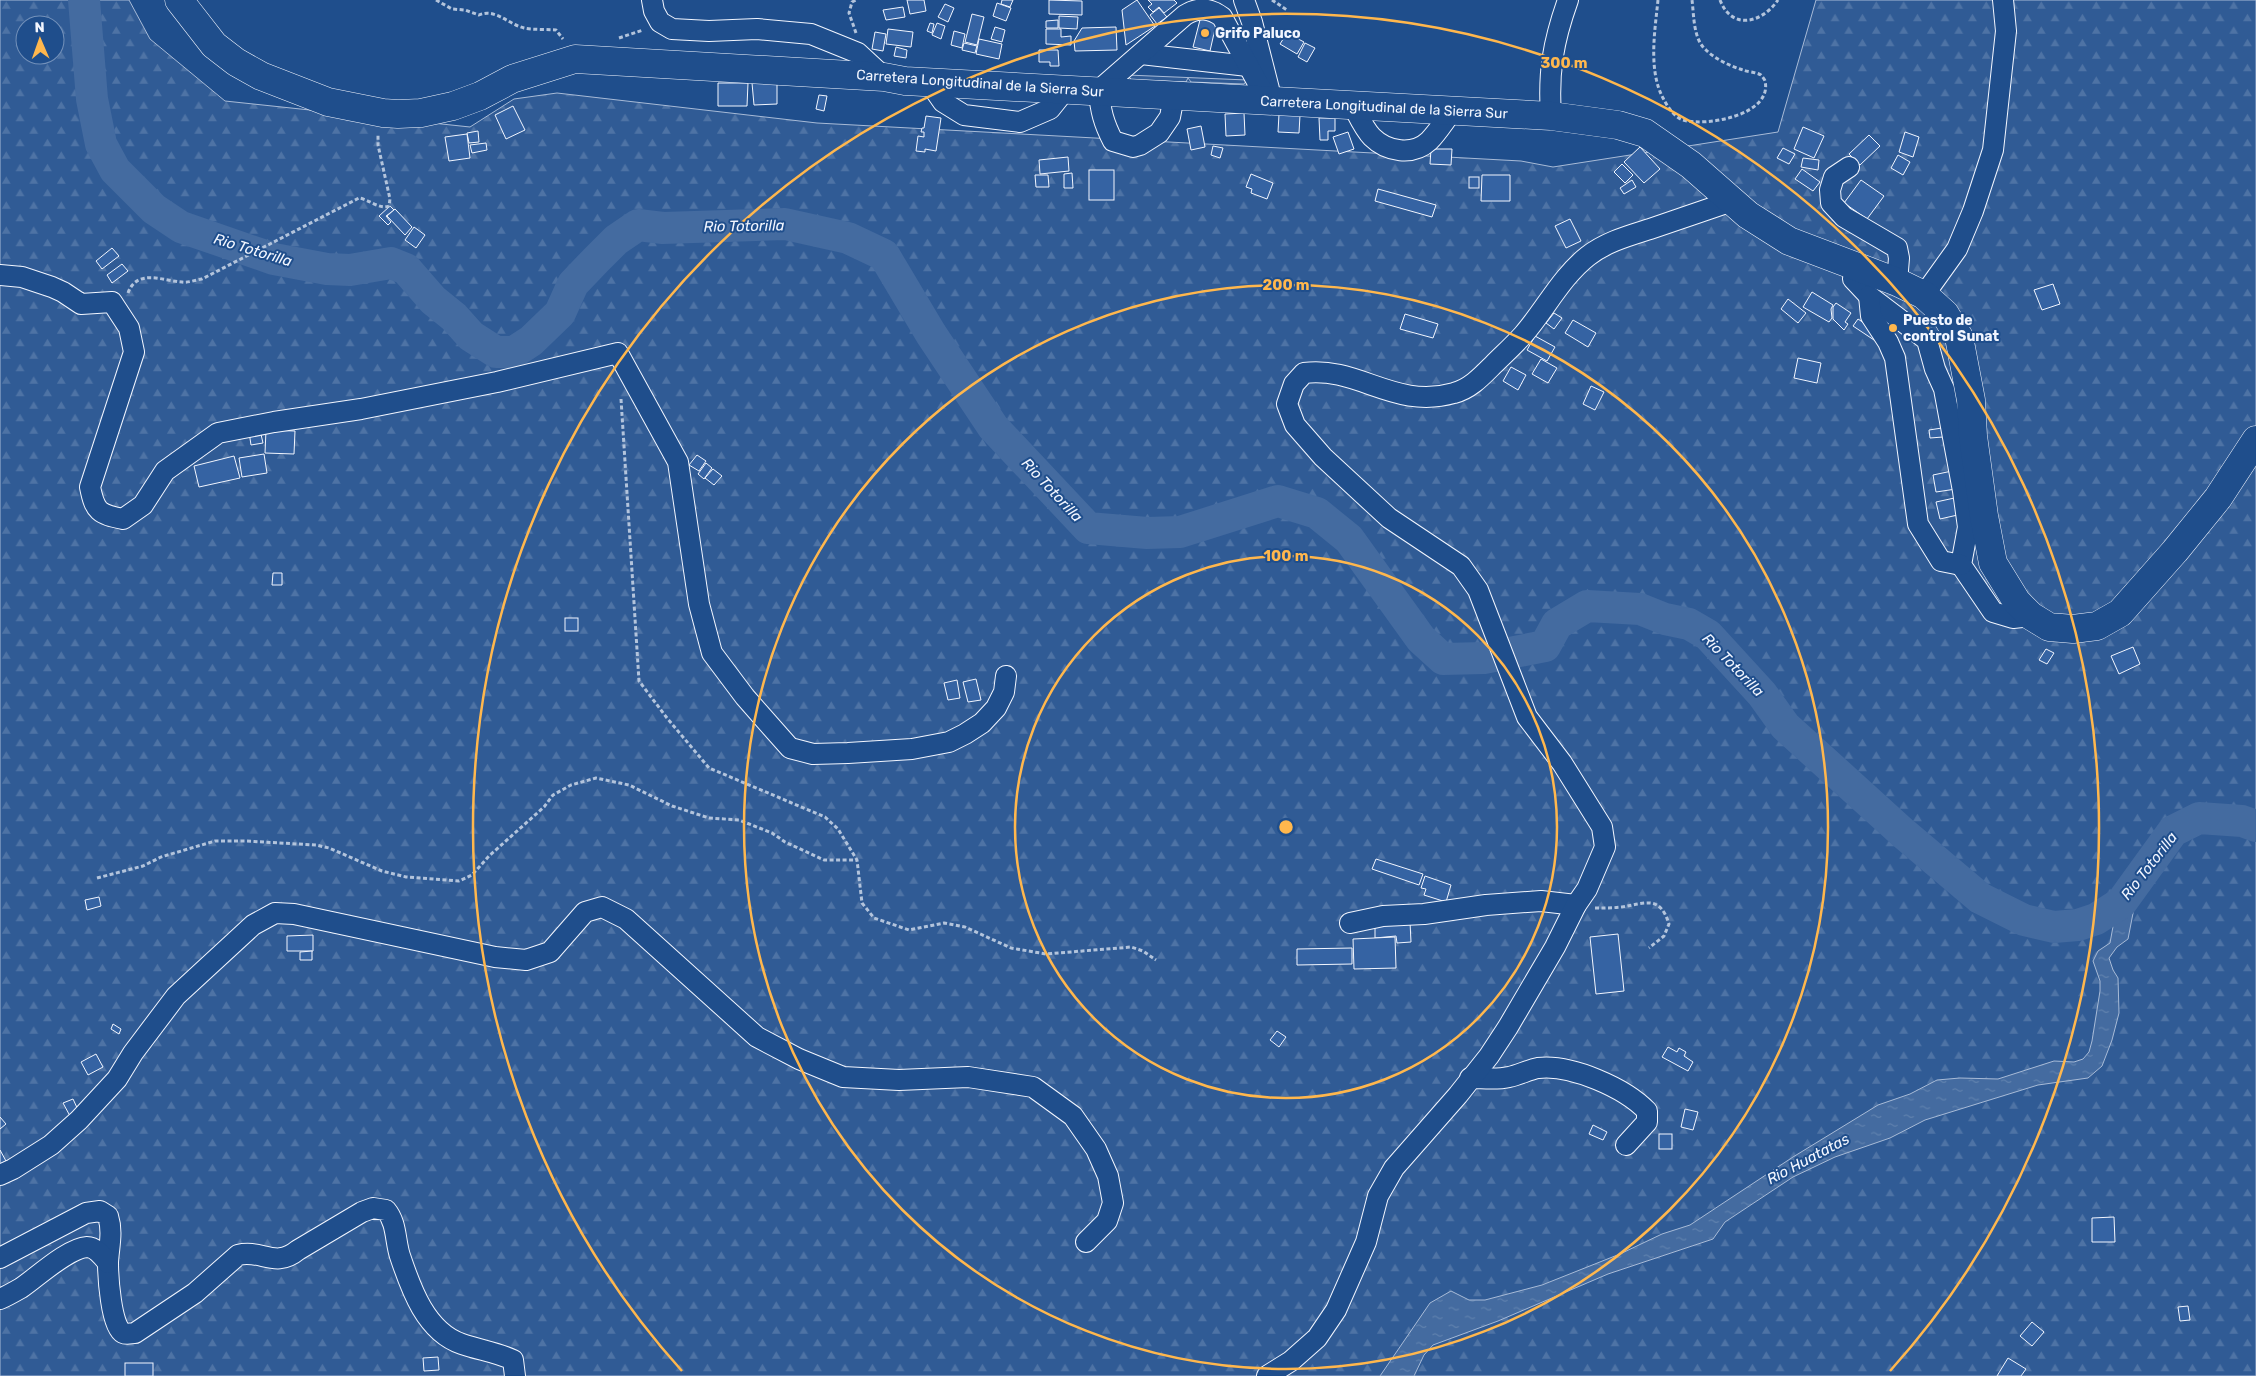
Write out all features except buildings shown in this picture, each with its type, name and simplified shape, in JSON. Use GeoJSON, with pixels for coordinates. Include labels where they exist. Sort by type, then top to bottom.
{"type":"FeatureCollection","features":[{"type":"Feature","properties":{"kind":"highway","name":"Carretera Longitudinal de la Sierra Sur"},"geometry":{"type":"LineString","coordinates":[[179,0],[214,44],[236,62],[261,76],[328,102],[398,114],[421,113],[453,106],[480,96],[512,79],[575,59],[884,77],[905,81],[1099,90],[1174,96],[1551,116],[1618,125],[1645,133],[1692,165],[1748,215],[1789,242],[1897,282],[1924,295],[1945,314],[1959,337],[1971,400],[1984,516],[1993,564],[2017,602],[2031,616],[2049,627],[2073,629],[2097,626],[2120,613],[2175,551],[2218,498],[2256,440]]}},
{"type":"Feature","properties":{"kind":"street"},"geometry":{"type":"LineString","coordinates":[[652,0],[654,11],[660,22],[672,29],[709,31],[756,30],[811,34],[858,53],[884,77]]}},
{"type":"Feature","properties":{"kind":"street"},"geometry":{"type":"LineString","coordinates":[[1244,0],[1252,22],[1272,101]]}},
{"type":"Feature","properties":{"kind":"street"},"geometry":{"type":"LineString","coordinates":[[1551,116],[1552,52],[1568,0]]}},
{"type":"Feature","properties":{"kind":"street"},"geometry":{"type":"LineString","coordinates":[[1924,295],[1957,248],[1973,211],[1993,150],[2006,32],[2003,0]]}},
{"type":"Feature","properties":{"kind":"street"},"geometry":{"type":"LineString","coordinates":[[1174,96],[1170,117],[1159,133],[1140,145],[1132,146],[1113,141],[1104,125],[1100,108],[1099,90],[1185,14],[1192,10],[1202,9],[1222,16],[1260,87],[1272,101]]}},
{"type":"Feature","properties":{"kind":"street"},"geometry":{"type":"LineString","coordinates":[[1141,54],[1248,66]]}},
{"type":"Feature","properties":{"kind":"street"},"geometry":{"type":"LineString","coordinates":[[1352,104],[1372,137],[1386,147],[1412,151],[1428,142],[1453,110]]}},
{"type":"Feature","properties":{"kind":"street"},"geometry":{"type":"LineString","coordinates":[[1849,167],[1834,177],[1830,190],[1831,203],[1844,217],[1897,248],[1899,258],[1897,282]]}},
{"type":"Feature","properties":{"kind":"street"},"geometry":{"type":"LineString","coordinates":[[1267,1376],[1291,1361],[1317,1338],[1336,1310],[1366,1242],[1378,1196],[1394,1168],[1458,1095],[1489,1056],[1508,1027],[1555,947],[1576,905],[1587,889],[1602,856],[1605,836],[1602,827],[1562,763],[1527,717],[1478,590],[1461,566],[1389,518],[1306,440],[1290,418],[1287,404],[1294,384],[1304,373],[1320,371],[1343,375],[1382,390],[1407,396],[1437,398],[1457,392],[1478,380],[1523,335],[1574,268],[1589,256],[1616,240],[1732,202]]}},
{"type":"Feature","properties":{"kind":"street"},"geometry":{"type":"LineString","coordinates":[[1855,266],[1853,279],[1869,296],[1927,340],[1935,369],[1944,389],[1962,481],[1968,527],[1961,565]]}},
{"type":"Feature","properties":{"kind":"street"},"geometry":{"type":"LineString","coordinates":[[0,275],[22,277],[68,294],[81,304],[112,302],[129,328],[134,352],[90,487],[94,504],[102,515],[123,519],[143,505],[165,471],[218,433],[274,422],[361,409],[487,384],[618,353],[678,462],[699,604],[712,653],[745,697],[790,748],[813,754],[848,753],[912,749],[949,742],[982,723],[996,708],[1004,692],[1006,676]]}},
{"type":"Feature","properties":{"kind":"street"},"geometry":{"type":"LineString","coordinates":[[1869,296],[1871,316],[1888,342],[1895,358],[1918,524],[1941,561],[1961,565],[1993,612],[2013,618],[2031,616]]}},
{"type":"Feature","properties":{"kind":"street"},"geometry":{"type":"LineString","coordinates":[[1350,923],[1382,916],[1424,914],[1486,905],[1541,901],[1576,905]]}},
{"type":"Feature","properties":{"kind":"street"},"geometry":{"type":"LineString","coordinates":[[0,1175],[14,1169],[52,1145],[79,1120],[117,1079],[133,1053],[176,996],[253,925],[275,913],[294,914],[495,957],[526,960],[550,952],[584,912],[602,907],[626,919],[757,1037],[799,1059],[843,1077],[899,1080],[968,1077],[1032,1087],[1073,1116],[1096,1149],[1108,1176],[1113,1203],[1106,1221],[1086,1242]]}},
{"type":"Feature","properties":{"kind":"street"},"geometry":{"type":"LineString","coordinates":[[1470,1078],[1507,1078],[1539,1068],[1569,1071],[1599,1080],[1636,1100],[1647,1111],[1647,1122],[1626,1145]]}},
{"type":"Feature","properties":{"kind":"street"},"geometry":{"type":"LineString","coordinates":[[0,1258],[86,1214],[100,1211],[108,1216],[111,1224],[108,1263],[113,1314],[119,1329],[124,1333],[130,1334],[135,1333],[194,1293],[238,1255],[247,1253],[270,1259],[289,1257],[362,1212],[373,1208],[386,1210],[393,1221],[397,1248],[410,1287],[418,1304],[443,1334],[460,1344],[502,1355],[513,1360],[515,1376]]}},
{"type":"Feature","properties":{"kind":"street"},"geometry":{"type":"LineString","coordinates":[[1,1294],[20,1288],[58,1260],[87,1247],[97,1251],[108,1263]]}},
{"type":"Feature","properties":{"kind":"path"},"geometry":{"type":"LineString","coordinates":[[436,0],[452,9],[465,10],[479,15],[486,12],[498,15],[524,28],[556,30],[575,59]]}},
{"type":"Feature","properties":{"kind":"path"},"geometry":{"type":"LineString","coordinates":[[1272,0],[1287,10]]}},
{"type":"Feature","properties":{"kind":"path"},"geometry":{"type":"LineString","coordinates":[[1658,0],[1654,65],[1662,97],[1673,113],[1683,120],[1711,121],[1732,118],[1756,106],[1765,93],[1765,80],[1761,74],[1726,63],[1704,50],[1694,26],[1692,0]]}},
{"type":"Feature","properties":{"kind":"path"},"geometry":{"type":"LineString","coordinates":[[1720,0],[1728,14],[1734,19],[1755,20],[1772,8],[1778,0]]}},
{"type":"Feature","properties":{"kind":"path"},"geometry":{"type":"LineString","coordinates":[[112,302],[126,298],[130,287],[142,279],[155,276],[184,283],[202,279],[229,267],[359,198],[371,201],[381,208],[389,206],[390,199],[378,136],[380,130],[398,114]]}},
{"type":"Feature","properties":{"kind":"path"},"geometry":{"type":"LineString","coordinates":[[97,878],[215,841],[244,841],[316,845],[329,848],[382,871],[406,877],[459,881],[472,875],[489,856],[544,807],[552,795],[571,785],[596,778],[629,785],[672,806],[709,818],[740,820],[772,832],[785,842],[824,860],[857,860]]}},
{"type":"Feature","properties":{"kind":"path"},"geometry":{"type":"LineString","coordinates":[[1576,905],[1608,908],[1652,902],[1660,907],[1666,915],[1669,924],[1664,936],[1649,948]]}},
{"type":"Feature","properties":{"kind":"green space"},"geometry":{"type":"Polygon","coordinates":[[[0,0],[129,0],[150,39],[225,101],[470,127],[514,99],[557,93],[817,123],[1521,161],[1553,167],[1778,132],[1816,0],[2256,0],[2256,1376],[0,1376],[0,0]]]}},
{"type":"Feature","properties":{"kind":"green space"},"geometry":{"type":"Polygon","coordinates":[[[1127,75],[1247,80],[1244,84],[1191,82],[1188,78],[1186,82],[1132,80],[1127,75]]]}},
{"type":"Feature","properties":{"kind":"water","name":"Rio Huatatas"},"geometry":{"type":"Polygon","coordinates":[[[2135,903],[2128,939],[2117,947],[2109,958],[2118,978],[2119,1013],[2112,1040],[2102,1066],[2088,1078],[2038,1085],[1925,1120],[1890,1138],[1835,1157],[1793,1177],[1725,1222],[1713,1239],[1608,1274],[1498,1321],[1433,1345],[1424,1355],[1414,1376],[1380,1376],[1430,1303],[1451,1291],[1469,1300],[1485,1300],[1542,1285],[1620,1254],[1662,1234],[1690,1225],[1793,1157],[1878,1105],[1910,1094],[1937,1080],[1960,1078],[1998,1079],[2054,1061],[2074,1062],[2083,1059],[2089,1052],[2092,1041],[2100,991],[2100,981],[2093,961],[2098,951],[2110,943],[2114,921],[2113,914],[2135,903]]]}},
{"type":"Feature","properties":{"kind":"waterway","name":"Rio Totorilla"},"geometry":{"type":"LineString","coordinates":[[84,0],[92,99],[101,144],[115,170],[154,209],[181,227],[274,259],[327,269],[350,270],[391,263],[406,269],[433,300],[454,317],[471,336],[496,352],[514,352],[531,341],[560,313],[573,284],[616,240],[638,225],[663,228],[785,224],[848,238],[884,255],[931,334],[993,427],[1088,528],[1147,533],[1180,532],[1278,501],[1317,513],[1349,539],[1421,639],[1443,659],[1484,658],[1545,646],[1557,624],[1587,606],[1640,609],[1665,619],[1689,624],[1708,635],[1762,694],[1785,726],[1903,833],[1980,898],[2024,920],[2054,927],[2078,925],[2096,919],[2121,903],[2173,831],[2199,818],[2242,821],[2256,826]]}},
{"type":"Feature","properties":{"kind":"place","name":"Grifo Paluco"},"geometry":{"type":"Point","coordinates":[1205,33]}},
{"type":"Feature","properties":{"kind":"place","name":"Puesto de control Sunat"},"geometry":{"type":"Point","coordinates":[1893,328]}}]}
